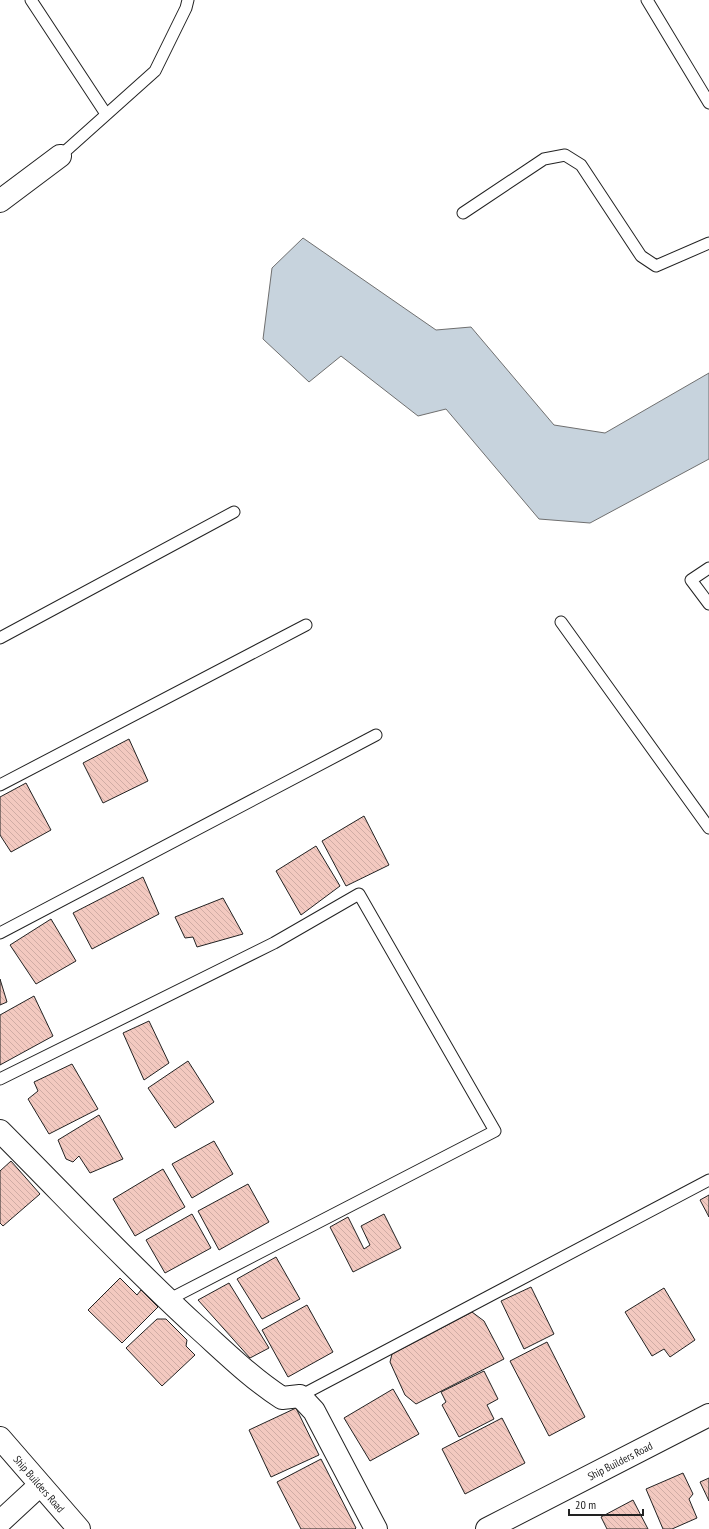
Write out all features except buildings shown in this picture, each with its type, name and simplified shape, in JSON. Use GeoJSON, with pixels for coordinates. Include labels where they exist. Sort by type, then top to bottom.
{"type":"FeatureCollection","features":[{"type":"Feature","properties":{"kind":"street"},"geometry":{"type":"LineString","coordinates":[[0,201],[60,156]]}},
{"type":"Feature","properties":{"kind":"street"},"geometry":{"type":"LineString","coordinates":[[0,1131],[168,1300],[268,1389],[282,1398],[300,1396],[314,1411],[376,1529]]}},
{"type":"Feature","properties":{"kind":"street","name":"Ship Builders Road"},"geometry":{"type":"LineString","coordinates":[[487,1529],[709,1415]]}},
{"type":"Feature","properties":{"kind":"street","name":"Ship Builders Road"},"geometry":{"type":"LineString","coordinates":[[0,1438],[79,1529]]}},
{"type":"Feature","properties":{"kind":"street"},"geometry":{"type":"LineString","coordinates":[[0,1522],[40,1484]]}},
{"type":"Feature","properties":{"kind":"lane"},"geometry":{"type":"LineString","coordinates":[[31,0],[106,114]]}},
{"type":"Feature","properties":{"kind":"lane"},"geometry":{"type":"LineString","coordinates":[[60,156],[155,71],[186,8],[188,0]]}},
{"type":"Feature","properties":{"kind":"lane"},"geometry":{"type":"LineString","coordinates":[[647,0],[709,102]]}},
{"type":"Feature","properties":{"kind":"lane"},"geometry":{"type":"LineString","coordinates":[[462,213],[544,159],[565,155],[581,165],[641,256],[656,266],[709,243]]}},
{"type":"Feature","properties":{"kind":"lane"},"geometry":{"type":"LineString","coordinates":[[0,638],[234,512]]}},
{"type":"Feature","properties":{"kind":"lane"},"geometry":{"type":"LineString","coordinates":[[709,568],[691,580],[709,604]]}},
{"type":"Feature","properties":{"kind":"lane"},"geometry":{"type":"LineString","coordinates":[[561,622],[709,828]]}},
{"type":"Feature","properties":{"kind":"lane"},"geometry":{"type":"LineString","coordinates":[[0,785],[306,625]]}},
{"type":"Feature","properties":{"kind":"lane"},"geometry":{"type":"LineString","coordinates":[[0,933],[376,735]]}},
{"type":"Feature","properties":{"kind":"lane"},"geometry":{"type":"LineString","coordinates":[[0,1079],[274,943],[359,894],[495,1131],[168,1300]]}},
{"type":"Feature","properties":{"kind":"lane"},"geometry":{"type":"LineString","coordinates":[[300,1396],[709,1180]]}},
{"type":"Feature","properties":{"kind":"shaded area"},"geometry":{"type":"Polygon","coordinates":[[[303,238],[436,330],[471,327],[554,425],[605,433],[709,373],[709,459],[590,523],[539,519],[446,409],[418,416],[341,356],[309,382],[263,339],[272,268],[303,238]]]}}]}
